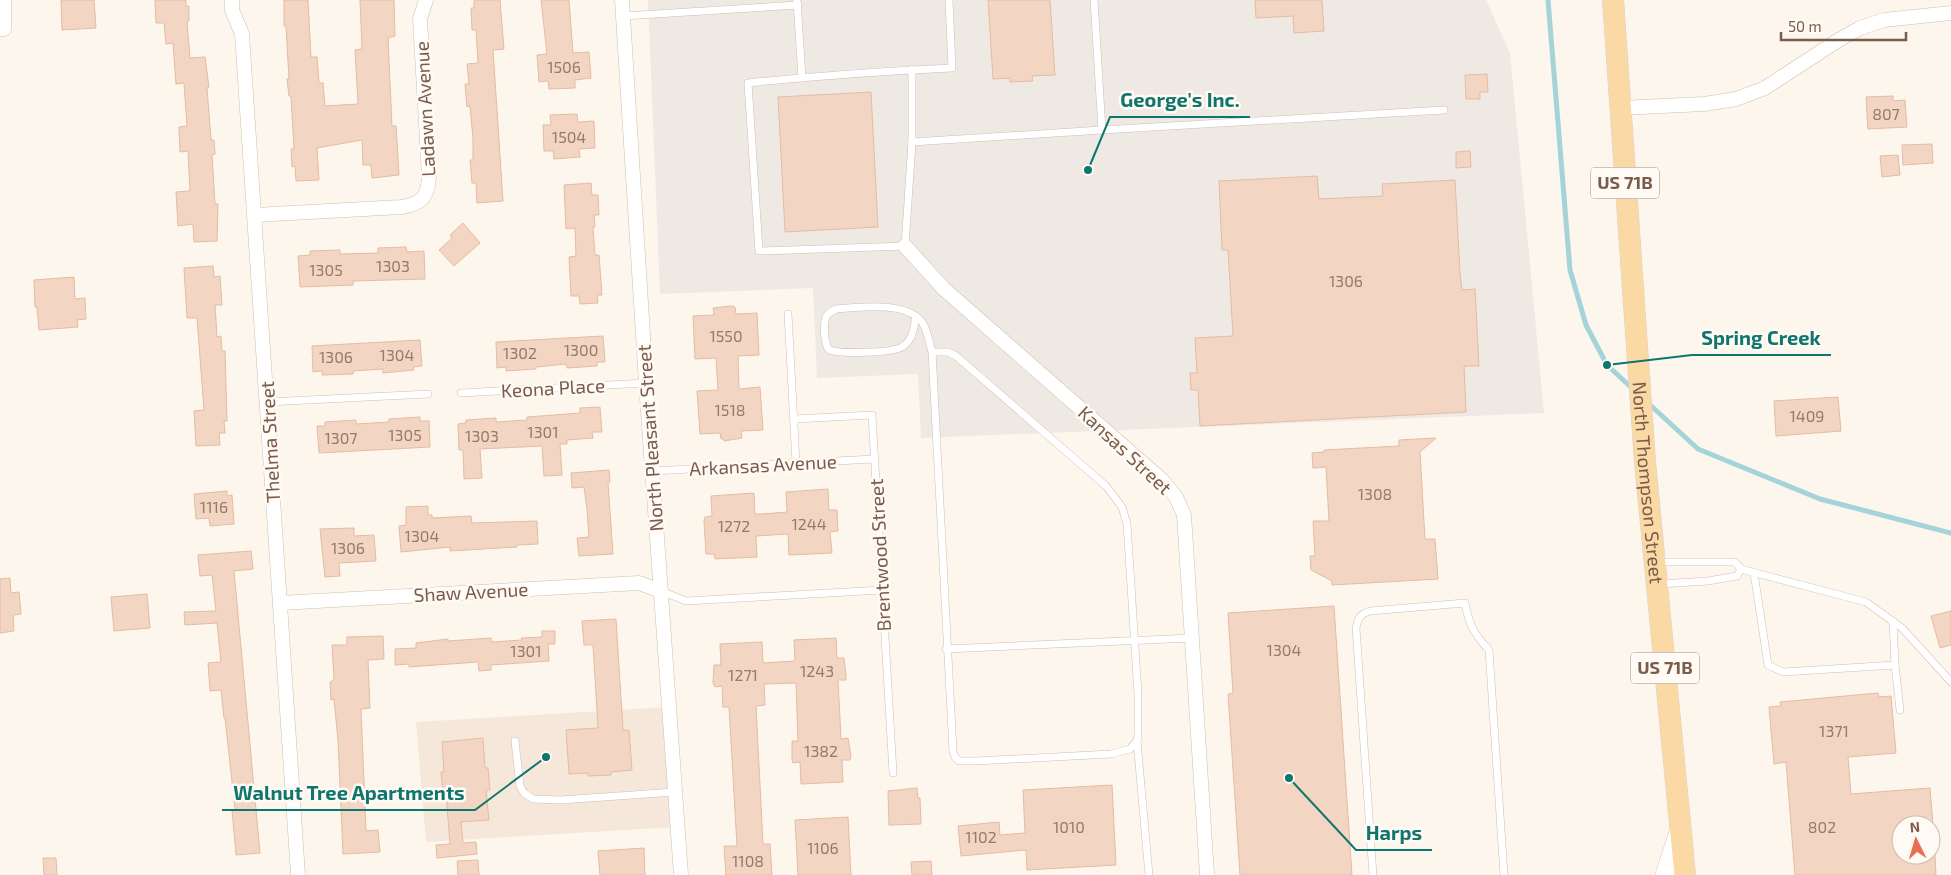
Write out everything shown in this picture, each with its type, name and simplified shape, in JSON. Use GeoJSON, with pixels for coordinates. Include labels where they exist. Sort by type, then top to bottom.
{"type":"FeatureCollection","features":[{"type":"Feature","properties":{"kind":"main road","name":"North Thompson Street"},"geometry":{"type":"LineString","coordinates":[[1613,0],[1637,366],[1685,875]]}},
{"type":"Feature","properties":{"kind":"street"},"geometry":{"type":"LineString","coordinates":[[2,29],[4,0]]}},
{"type":"Feature","properties":{"kind":"street","name":"Ladawn Avenue"},"geometry":{"type":"LineString","coordinates":[[256,215],[401,207],[412,206],[422,200],[428,190],[429,176],[420,20],[426,0]]}},
{"type":"Feature","properties":{"kind":"street","name":"North Pleasant Street"},"geometry":{"type":"LineString","coordinates":[[622,0],[680,875]]}},
{"type":"Feature","properties":{"kind":"street","name":"Thelma Street"},"geometry":{"type":"LineString","coordinates":[[232,5],[242,34],[256,215],[298,875]]}},
{"type":"Feature","properties":{"kind":"street"},"geometry":{"type":"LineString","coordinates":[[1620,108],[1704,104],[1736,99],[1766,88],[1860,28],[1884,20],[1951,13]]}},
{"type":"Feature","properties":{"kind":"street","name":"Kansas Street"},"geometry":{"type":"LineString","coordinates":[[905,246],[944,289],[1162,480],[1176,497],[1184,515],[1207,875]]}},
{"type":"Feature","properties":{"kind":"street","name":"Shaw Avenue"},"geometry":{"type":"LineString","coordinates":[[280,603],[640,583],[661,591]]}},
{"type":"Feature","properties":{"kind":"street"},"geometry":{"type":"LineString","coordinates":[[1665,875],[1681,828]]}},
{"type":"Feature","properties":{"kind":"lane"},"geometry":{"type":"LineString","coordinates":[[721,0],[721,10]]}},
{"type":"Feature","properties":{"kind":"lane"},"geometry":{"type":"LineString","coordinates":[[912,70],[912,142],[905,246],[759,251],[748,83],[802,78],[912,70],[952,68],[949,0]]}},
{"type":"Feature","properties":{"kind":"lane"},"geometry":{"type":"LineString","coordinates":[[1102,130],[1094,1],[1103,0]]}},
{"type":"Feature","properties":{"kind":"lane"},"geometry":{"type":"LineString","coordinates":[[623,16],[721,10],[763,4],[797,2],[802,78]]}},
{"type":"Feature","properties":{"kind":"lane"},"geometry":{"type":"LineString","coordinates":[[912,142],[1444,110]]}},
{"type":"Feature","properties":{"kind":"lane"},"geometry":{"type":"LineString","coordinates":[[916,316],[913,335],[902,347],[856,353],[834,352],[826,346],[825,318],[836,309],[901,309],[916,316],[926,329],[932,352],[946,649],[953,751],[959,761],[1111,754],[1130,749],[1137,741]]}},
{"type":"Feature","properties":{"kind":"lane"},"geometry":{"type":"LineString","coordinates":[[788,314],[796,463]]}},
{"type":"Feature","properties":{"kind":"lane"},"geometry":{"type":"LineString","coordinates":[[932,352],[948,352],[956,356],[1114,495],[1122,507],[1127,524],[1135,640],[1138,710],[1137,741],[1149,875]]}},
{"type":"Feature","properties":{"kind":"lane","name":"Keona Place"},"geometry":{"type":"LineString","coordinates":[[461,393],[646,384]]}},
{"type":"Feature","properties":{"kind":"lane"},"geometry":{"type":"LineString","coordinates":[[267,402],[428,394]]}},
{"type":"Feature","properties":{"kind":"lane","name":"Brentwood Street"},"geometry":{"type":"LineString","coordinates":[[794,419],[872,415],[893,773]]}},
{"type":"Feature","properties":{"kind":"lane","name":"Arkansas Avenue"},"geometry":{"type":"LineString","coordinates":[[653,472],[874,459]]}},
{"type":"Feature","properties":{"kind":"lane"},"geometry":{"type":"LineString","coordinates":[[1654,562],[1735,562],[1741,569],[1754,573],[1866,602],[1902,628],[1951,682]]}},
{"type":"Feature","properties":{"kind":"lane"},"geometry":{"type":"LineString","coordinates":[[1657,585],[1708,581],[1738,576],[1741,569]]}},
{"type":"Feature","properties":{"kind":"lane"},"geometry":{"type":"LineString","coordinates":[[1754,573],[1768,665],[1783,672],[1895,665]]}},
{"type":"Feature","properties":{"kind":"lane"},"geometry":{"type":"LineString","coordinates":[[661,591],[686,601],[882,590]]}},
{"type":"Feature","properties":{"kind":"lane"},"geometry":{"type":"LineString","coordinates":[[1373,875],[1356,628],[1358,619],[1363,613],[1370,611],[1465,603],[1469,621],[1476,636],[1489,650],[1504,875]]}},
{"type":"Feature","properties":{"kind":"lane"},"geometry":{"type":"LineString","coordinates":[[1893,621],[1900,710]]}},
{"type":"Feature","properties":{"kind":"lane"},"geometry":{"type":"LineString","coordinates":[[946,649],[1192,638]]}},
{"type":"Feature","properties":{"kind":"lane"},"geometry":{"type":"LineString","coordinates":[[515,741],[520,786],[524,793],[532,799],[561,800],[675,792]]}},
{"type":"Feature","properties":{"kind":"shaded area"},"geometry":{"type":"Polygon","coordinates":[[[648,0],[1486,0],[1510,53],[1544,413],[921,438],[918,374],[817,378],[813,288],[660,294],[648,0]]]}},
{"type":"Feature","properties":{"kind":"shaded area"},"geometry":{"type":"Polygon","coordinates":[[[669,707],[677,827],[426,842],[416,722],[669,707]]]}},
{"type":"Feature","properties":{"kind":"building"},"geometry":{"type":"Polygon","coordinates":[[[61,0],[94,0],[96,28],[62,30],[61,0]]]}},
{"type":"Feature","properties":{"kind":"building"},"geometry":{"type":"Polygon","coordinates":[[[155,0],[186,0],[186,6],[189,6],[189,21],[187,21],[190,58],[205,57],[209,87],[207,88],[211,140],[214,140],[215,154],[212,155],[215,204],[218,204],[217,241],[194,242],[193,224],[178,226],[176,192],[190,191],[188,151],[180,152],[179,127],[187,126],[184,83],[176,84],[173,43],[166,44],[164,23],[156,23],[155,0]]]}},
{"type":"Feature","properties":{"kind":"building"},"geometry":{"type":"Polygon","coordinates":[[[284,0],[308,0],[311,57],[317,57],[319,83],[323,83],[325,106],[358,104],[355,50],[362,49],[360,0],[394,0],[395,36],[388,38],[392,126],[396,126],[399,175],[372,178],[371,165],[363,165],[362,140],[317,148],[319,180],[296,181],[295,166],[292,167],[291,149],[294,149],[291,96],[289,96],[287,79],[289,79],[286,26],[284,26],[284,0]]]}},
{"type":"Feature","properties":{"kind":"building"},"geometry":{"type":"Polygon","coordinates":[[[474,0],[500,0],[504,49],[493,50],[503,201],[477,203],[476,183],[472,183],[470,160],[473,160],[473,139],[470,106],[467,107],[465,84],[469,84],[467,64],[478,63],[476,30],[472,30],[471,8],[474,8],[474,0]]]}},
{"type":"Feature","properties":{"kind":"building"},"geometry":{"type":"Polygon","coordinates":[[[541,0],[569,0],[573,53],[589,52],[591,78],[575,80],[575,88],[549,89],[548,81],[539,82],[537,55],[547,54],[541,0]]]}},
{"type":"Feature","properties":{"kind":"building"},"geometry":{"type":"Polygon","coordinates":[[[988,0],[1050,0],[1055,75],[1032,76],[1033,81],[1010,82],[1010,78],[993,79],[988,0]]]}},
{"type":"Feature","properties":{"kind":"building"},"geometry":{"type":"Polygon","coordinates":[[[1255,0],[1322,0],[1324,31],[1294,33],[1293,16],[1256,18],[1255,0]]]}},
{"type":"Feature","properties":{"kind":"building"},"geometry":{"type":"Polygon","coordinates":[[[1487,74],[1488,92],[1480,92],[1480,99],[1466,99],[1465,75],[1487,74]]]}},
{"type":"Feature","properties":{"kind":"building"},"geometry":{"type":"Polygon","coordinates":[[[871,92],[878,227],[785,232],[778,97],[871,92]]]}},
{"type":"Feature","properties":{"kind":"building"},"geometry":{"type":"Polygon","coordinates":[[[1893,96],[1893,101],[1905,100],[1907,127],[1868,129],[1866,97],[1893,96]]]}},
{"type":"Feature","properties":{"kind":"building"},"geometry":{"type":"Polygon","coordinates":[[[577,114],[578,122],[594,121],[595,148],[579,149],[580,157],[554,159],[553,151],[544,151],[543,125],[551,125],[550,115],[577,114]]]}},
{"type":"Feature","properties":{"kind":"building"},"geometry":{"type":"Polygon","coordinates":[[[1932,144],[1933,163],[1903,165],[1902,145],[1932,144]]]}},
{"type":"Feature","properties":{"kind":"building"},"geometry":{"type":"Polygon","coordinates":[[[1470,151],[1471,167],[1456,168],[1456,152],[1470,151]]]}},
{"type":"Feature","properties":{"kind":"building"},"geometry":{"type":"Polygon","coordinates":[[[1898,155],[1900,175],[1882,177],[1880,156],[1898,155]]]}},
{"type":"Feature","properties":{"kind":"building"},"geometry":{"type":"Polygon","coordinates":[[[1317,176],[1319,199],[1383,196],[1382,184],[1455,180],[1462,290],[1475,289],[1479,366],[1464,366],[1466,412],[1200,426],[1198,390],[1191,390],[1190,373],[1197,373],[1195,338],[1233,336],[1228,250],[1222,250],[1219,181],[1317,176]]]}},
{"type":"Feature","properties":{"kind":"building"},"geometry":{"type":"Polygon","coordinates":[[[591,183],[592,195],[598,195],[599,215],[594,215],[595,227],[593,227],[595,255],[599,255],[602,295],[597,295],[598,303],[580,304],[579,296],[571,296],[569,257],[576,256],[575,228],[566,229],[564,185],[591,183]]]}},
{"type":"Feature","properties":{"kind":"building"},"geometry":{"type":"Polygon","coordinates":[[[463,223],[480,243],[454,266],[439,250],[452,238],[450,235],[463,223]]]}},
{"type":"Feature","properties":{"kind":"building"},"geometry":{"type":"Polygon","coordinates":[[[406,247],[407,252],[424,251],[425,279],[353,281],[353,285],[300,287],[298,256],[310,255],[310,251],[340,250],[340,254],[378,253],[378,248],[406,247]]]}},
{"type":"Feature","properties":{"kind":"building"},"geometry":{"type":"Polygon","coordinates":[[[213,266],[214,277],[220,276],[222,305],[215,305],[217,337],[221,336],[222,351],[225,351],[227,421],[224,421],[225,433],[219,433],[220,445],[196,446],[194,411],[204,410],[197,318],[187,318],[184,268],[213,266]]]}},
{"type":"Feature","properties":{"kind":"building"},"geometry":{"type":"Polygon","coordinates":[[[74,277],[75,299],[85,298],[86,319],[77,320],[78,327],[39,330],[37,307],[35,307],[34,280],[74,277]]]}},
{"type":"Feature","properties":{"kind":"building"},"geometry":{"type":"Polygon","coordinates":[[[735,307],[736,314],[757,313],[759,355],[738,356],[739,389],[760,387],[763,430],[741,431],[742,438],[724,441],[724,439],[721,439],[720,433],[700,434],[697,391],[718,390],[716,358],[695,359],[693,316],[714,315],[713,308],[735,307]]]}},
{"type":"Feature","properties":{"kind":"building"},"geometry":{"type":"Polygon","coordinates":[[[603,336],[605,362],[597,362],[597,366],[567,368],[566,364],[506,371],[506,367],[497,368],[496,342],[603,336]]]}},
{"type":"Feature","properties":{"kind":"building"},"geometry":{"type":"Polygon","coordinates":[[[420,340],[422,366],[413,367],[414,370],[383,373],[383,369],[353,371],[353,374],[322,375],[322,371],[313,372],[312,346],[420,340]]]}},
{"type":"Feature","properties":{"kind":"building"},"geometry":{"type":"Polygon","coordinates":[[[1838,397],[1841,431],[1776,436],[1774,401],[1838,397]]]}},
{"type":"Feature","properties":{"kind":"building"},"geometry":{"type":"Polygon","coordinates":[[[600,407],[602,432],[592,432],[593,438],[567,440],[567,444],[560,444],[562,475],[544,476],[542,446],[480,449],[482,478],[464,479],[463,450],[459,450],[458,424],[466,423],[466,420],[496,418],[496,422],[527,420],[527,417],[580,413],[580,408],[600,407]]]}},
{"type":"Feature","properties":{"kind":"building"},"geometry":{"type":"Polygon","coordinates":[[[420,417],[420,421],[429,421],[430,447],[319,453],[317,426],[325,426],[325,422],[356,420],[356,424],[389,422],[389,419],[420,417]]]}},
{"type":"Feature","properties":{"kind":"building"},"geometry":{"type":"Polygon","coordinates":[[[1436,438],[1420,452],[1425,539],[1435,539],[1438,579],[1332,585],[1332,581],[1311,570],[1310,556],[1315,556],[1313,521],[1329,521],[1326,467],[1313,468],[1312,453],[1324,452],[1324,450],[1399,446],[1399,440],[1436,438]]]}},
{"type":"Feature","properties":{"kind":"building"},"geometry":{"type":"Polygon","coordinates":[[[609,470],[610,482],[608,483],[613,554],[579,556],[577,538],[589,537],[587,509],[584,487],[572,488],[571,473],[609,470]]]}},
{"type":"Feature","properties":{"kind":"building"},"geometry":{"type":"Polygon","coordinates":[[[828,489],[829,510],[837,510],[838,531],[830,532],[832,553],[789,555],[788,534],[756,536],[757,557],[715,559],[714,554],[706,554],[704,521],[705,517],[712,516],[711,496],[754,493],[755,514],[762,514],[787,512],[786,492],[828,489]]]}},
{"type":"Feature","properties":{"kind":"building"},"geometry":{"type":"Polygon","coordinates":[[[227,491],[227,496],[232,495],[234,524],[210,526],[209,518],[196,519],[194,494],[227,491]]]}},
{"type":"Feature","properties":{"kind":"building"},"geometry":{"type":"Polygon","coordinates":[[[428,506],[428,515],[432,515],[432,518],[471,516],[472,523],[537,521],[538,544],[450,551],[450,547],[401,552],[399,526],[406,525],[406,507],[428,506]]]}},
{"type":"Feature","properties":{"kind":"building"},"geometry":{"type":"Polygon","coordinates":[[[354,528],[354,536],[374,535],[376,561],[339,563],[340,576],[325,577],[320,529],[354,528]]]}},
{"type":"Feature","properties":{"kind":"building"},"geometry":{"type":"Polygon","coordinates":[[[251,551],[253,569],[234,571],[260,853],[236,855],[232,810],[235,809],[221,690],[210,691],[208,663],[221,662],[217,623],[185,625],[184,612],[216,611],[212,575],[200,576],[198,555],[251,551]]]}},
{"type":"Feature","properties":{"kind":"building"},"geometry":{"type":"Polygon","coordinates":[[[10,578],[11,593],[19,592],[21,614],[13,615],[14,631],[0,633],[0,579],[10,578]]]}},
{"type":"Feature","properties":{"kind":"building"},"geometry":{"type":"Polygon","coordinates":[[[147,594],[150,628],[114,631],[111,597],[147,594]]]}},
{"type":"Feature","properties":{"kind":"building"},"geometry":{"type":"Polygon","coordinates":[[[1334,606],[1352,875],[1240,875],[1228,694],[1233,693],[1228,613],[1334,606]]]}},
{"type":"Feature","properties":{"kind":"building"},"geometry":{"type":"Polygon","coordinates":[[[1951,611],[1951,645],[1940,648],[1931,616],[1951,611]]]}},
{"type":"Feature","properties":{"kind":"building"},"geometry":{"type":"Polygon","coordinates":[[[616,619],[623,730],[629,730],[632,770],[611,772],[611,775],[588,776],[588,773],[569,774],[566,730],[598,728],[593,645],[584,645],[582,621],[616,619]]]}},
{"type":"Feature","properties":{"kind":"building"},"geometry":{"type":"Polygon","coordinates":[[[542,631],[555,631],[555,644],[548,644],[549,661],[491,665],[491,670],[479,671],[478,662],[409,667],[409,664],[395,665],[395,649],[416,648],[416,643],[448,639],[448,641],[491,638],[492,642],[522,640],[521,638],[542,637],[542,631]]]}},
{"type":"Feature","properties":{"kind":"building"},"geometry":{"type":"Polygon","coordinates":[[[383,636],[384,659],[368,660],[370,708],[361,709],[366,831],[378,830],[380,852],[343,854],[338,740],[334,699],[331,700],[330,682],[334,680],[332,645],[347,645],[347,637],[383,636]]]}},
{"type":"Feature","properties":{"kind":"building"},"geometry":{"type":"Polygon","coordinates":[[[836,638],[837,658],[844,658],[846,675],[846,680],[838,680],[841,739],[848,738],[851,756],[850,760],[842,760],[843,782],[801,784],[800,762],[793,763],[792,760],[792,741],[798,741],[796,683],[764,684],[765,705],[756,706],[763,844],[770,844],[772,875],[726,875],[724,846],[737,846],[729,707],[723,707],[722,686],[715,687],[713,683],[714,665],[721,665],[720,644],[762,642],[763,663],[795,661],[794,640],[836,638]]]}},
{"type":"Feature","properties":{"kind":"building"},"geometry":{"type":"Polygon","coordinates":[[[1878,693],[1879,697],[1891,696],[1896,753],[1848,757],[1851,794],[1930,788],[1932,815],[1891,815],[1891,865],[1936,865],[1936,875],[1795,875],[1786,762],[1774,764],[1769,707],[1781,706],[1780,702],[1878,693]]]}},
{"type":"Feature","properties":{"kind":"building"},"geometry":{"type":"Polygon","coordinates":[[[483,738],[485,768],[488,768],[490,790],[486,790],[489,820],[461,822],[463,843],[476,842],[477,854],[437,858],[436,845],[450,844],[446,793],[443,793],[441,772],[444,772],[442,742],[483,738]]]}},
{"type":"Feature","properties":{"kind":"building"},"geometry":{"type":"Polygon","coordinates":[[[1112,785],[1116,865],[1027,870],[1026,850],[961,856],[958,826],[999,822],[1000,835],[1025,833],[1023,790],[1112,785]]]}},
{"type":"Feature","properties":{"kind":"building"},"geometry":{"type":"Polygon","coordinates":[[[917,788],[918,798],[920,798],[921,824],[889,825],[888,791],[917,788]]]}},
{"type":"Feature","properties":{"kind":"building"},"geometry":{"type":"Polygon","coordinates":[[[848,817],[851,875],[798,875],[795,820],[848,817]]]}},
{"type":"Feature","properties":{"kind":"building"},"geometry":{"type":"Polygon","coordinates":[[[644,848],[645,875],[600,875],[598,851],[644,848]]]}},
{"type":"Feature","properties":{"kind":"building"},"geometry":{"type":"Polygon","coordinates":[[[43,858],[56,858],[57,875],[44,875],[43,858]]]}},
{"type":"Feature","properties":{"kind":"building"},"geometry":{"type":"Polygon","coordinates":[[[478,860],[479,875],[458,875],[457,861],[478,860]]]}},
{"type":"Feature","properties":{"kind":"building"},"geometry":{"type":"Polygon","coordinates":[[[931,861],[932,875],[912,875],[911,862],[931,861]]]}},
{"type":"Feature","properties":{"kind":"waterway"},"geometry":{"type":"LineString","coordinates":[[1548,0],[1570,270],[1586,325],[1607,365],[1633,389]]}},
{"type":"Feature","properties":{"kind":"waterway"},"geometry":{"type":"LineString","coordinates":[[1648,403],[1698,449],[1820,499],[1951,533]]}},
{"type":"Feature","properties":{"kind":"place","name":"George's Inc."},"geometry":{"type":"Point","coordinates":[1088,170]}},
{"type":"Feature","properties":{"kind":"place","name":"Spring Creek"},"geometry":{"type":"Point","coordinates":[1607,365]}},
{"type":"Feature","properties":{"kind":"place","name":"Walnut Tree Apartments"},"geometry":{"type":"Point","coordinates":[546,757]}},
{"type":"Feature","properties":{"kind":"place","name":"Harps"},"geometry":{"type":"Point","coordinates":[1289,778]}}]}
